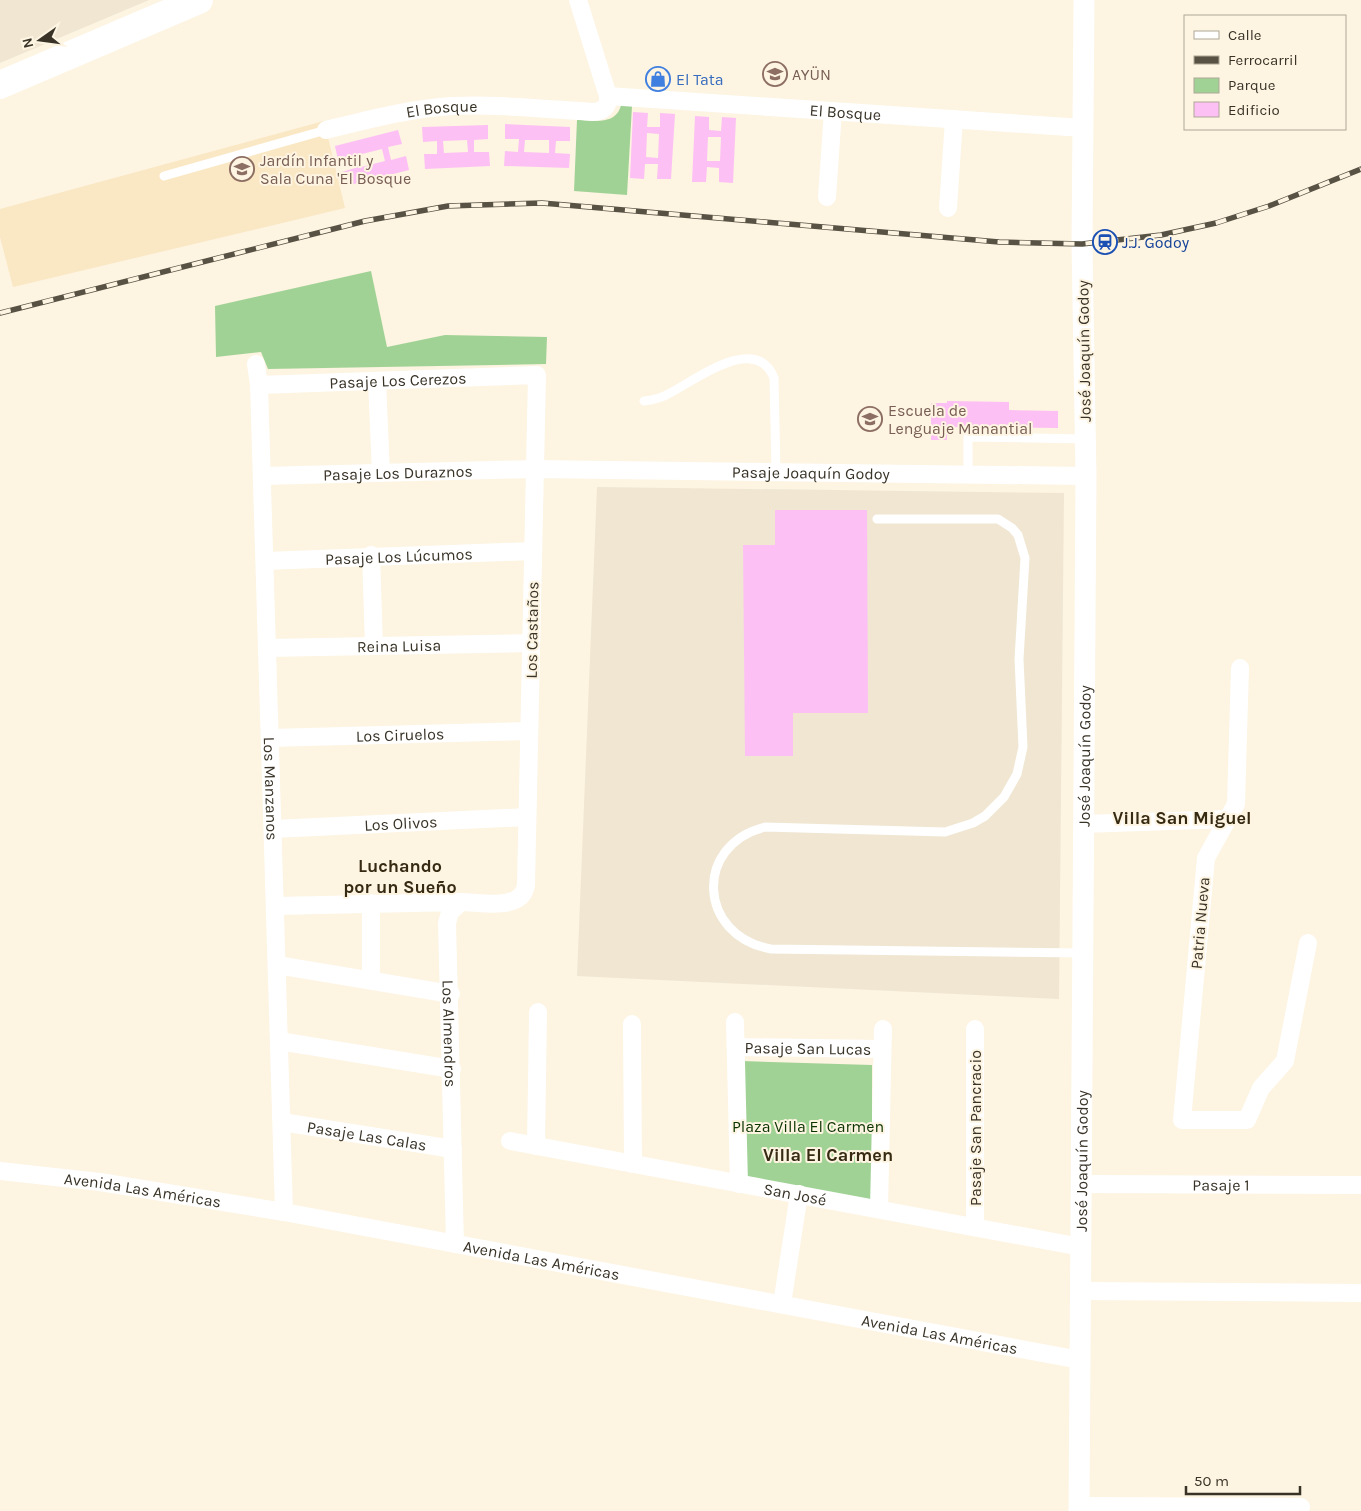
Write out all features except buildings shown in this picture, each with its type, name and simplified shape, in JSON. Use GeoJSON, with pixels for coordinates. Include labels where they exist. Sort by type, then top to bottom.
{"type":"FeatureCollection","features":[{"type":"Feature","properties":{"kind":"main road"},"geometry":{"type":"LineString","coordinates":[[0,85],[199,0]]}},
{"type":"Feature","properties":{"kind":"street"},"geometry":{"type":"LineString","coordinates":[[578,0],[608,96]]}},
{"type":"Feature","properties":{"kind":"street","name":"José Joaquín Godoy"},"geometry":{"type":"LineString","coordinates":[[1079,1508],[1086,476],[1082,244],[1084,0]]}},
{"type":"Feature","properties":{"kind":"street","name":"El Bosque"},"geometry":{"type":"LineString","coordinates":[[326,130],[393,114],[449,106],[505,106],[598,112],[608,104],[608,96],[1083,128]]}},
{"type":"Feature","properties":{"kind":"street"},"geometry":{"type":"LineString","coordinates":[[827,197],[833,111]]}},
{"type":"Feature","properties":{"kind":"street"},"geometry":{"type":"LineString","coordinates":[[948,208],[954,120]]}},
{"type":"Feature","properties":{"kind":"street","name":"Los Manzanos"},"geometry":{"type":"LineString","coordinates":[[256,364],[259,385],[268,648],[284,1212]]}},
{"type":"Feature","properties":{"kind":"street","name":"Pasaje Los Cerezos"},"geometry":{"type":"LineString","coordinates":[[259,385],[537,375]]}},
{"type":"Feature","properties":{"kind":"street","name":"Los Castaños"},"geometry":{"type":"LineString","coordinates":[[461,902],[513,902],[520,898],[526,885],[537,375]]}},
{"type":"Feature","properties":{"kind":"street"},"geometry":{"type":"LineString","coordinates":[[377,381],[380,473]]}},
{"type":"Feature","properties":{"kind":"street","name":"Pasaje Joaquín Godoy"},"geometry":{"type":"LineString","coordinates":[[534,469],[1086,476]]}},
{"type":"Feature","properties":{"kind":"street","name":"Pasaje Los Duraznos"},"geometry":{"type":"LineString","coordinates":[[262,476],[534,469]]}},
{"type":"Feature","properties":{"kind":"street","name":"Pasaje Los Lúcumos"},"geometry":{"type":"LineString","coordinates":[[265,561],[371,555],[534,551]]}},
{"type":"Feature","properties":{"kind":"street"},"geometry":{"type":"LineString","coordinates":[[371,555],[374,646]]}},
{"type":"Feature","properties":{"kind":"street","name":"Reina Luisa"},"geometry":{"type":"LineString","coordinates":[[268,648],[531,643]]}},
{"type":"Feature","properties":{"kind":"street","name":"Patria Nueva"},"geometry":{"type":"LineString","coordinates":[[1240,668],[1236,804],[1206,858],[1182,1120],[1247,1120],[1261,1088],[1286,1061],[1308,943]]}},
{"type":"Feature","properties":{"kind":"street","name":"Los Ciruelos"},"geometry":{"type":"LineString","coordinates":[[270,738],[529,731]]}},
{"type":"Feature","properties":{"kind":"street","name":"Los Olivos"},"geometry":{"type":"LineString","coordinates":[[273,828],[527,817]]}},
{"type":"Feature","properties":{"kind":"street"},"geometry":{"type":"LineString","coordinates":[[1084,824],[1229,819]]}},
{"type":"Feature","properties":{"kind":"street"},"geometry":{"type":"LineString","coordinates":[[275,906],[461,902]]}},
{"type":"Feature","properties":{"kind":"street","name":"Los Almendros"},"geometry":{"type":"LineString","coordinates":[[455,1244],[448,923],[450,912],[461,902]]}},
{"type":"Feature","properties":{"kind":"street"},"geometry":{"type":"LineString","coordinates":[[371,903],[371,980]]}},
{"type":"Feature","properties":{"kind":"street"},"geometry":{"type":"LineString","coordinates":[[277,965],[450,994]]}},
{"type":"Feature","properties":{"kind":"street"},"geometry":{"type":"LineString","coordinates":[[536,1146],[538,1012]]}},
{"type":"Feature","properties":{"kind":"street"},"geometry":{"type":"LineString","coordinates":[[735,1022],[739,1184]]}},
{"type":"Feature","properties":{"kind":"street"},"geometry":{"type":"LineString","coordinates":[[632,1024],[633,1164]]}},
{"type":"Feature","properties":{"kind":"street"},"geometry":{"type":"LineString","coordinates":[[879,1208],[883,1029]]}},
{"type":"Feature","properties":{"kind":"street","name":"Pasaje San Pancracio"},"geometry":{"type":"LineString","coordinates":[[975,1029],[975,1226]]}},
{"type":"Feature","properties":{"kind":"street"},"geometry":{"type":"LineString","coordinates":[[279,1041],[452,1069]]}},
{"type":"Feature","properties":{"kind":"street","name":"Pasaje San Lucas"},"geometry":{"type":"LineString","coordinates":[[736,1047],[882,1049]]}},
{"type":"Feature","properties":{"kind":"street","name":"Pasaje Las Calas"},"geometry":{"type":"LineString","coordinates":[[282,1122],[453,1149]]}},
{"type":"Feature","properties":{"kind":"street","name":"San José"},"geometry":{"type":"LineString","coordinates":[[510,1141],[1081,1247]]}},
{"type":"Feature","properties":{"kind":"street","name":"Avenida Las Américas"},"geometry":{"type":"LineString","coordinates":[[0,1171],[100,1182],[284,1212],[1080,1360]]}},
{"type":"Feature","properties":{"kind":"street","name":"Pasaje 1"},"geometry":{"type":"LineString","coordinates":[[1081,1184],[1361,1185]]}},
{"type":"Feature","properties":{"kind":"street"},"geometry":{"type":"LineString","coordinates":[[782,1304],[799,1194]]}},
{"type":"Feature","properties":{"kind":"street"},"geometry":{"type":"LineString","coordinates":[[1080,1291],[1361,1293]]}},
{"type":"Feature","properties":{"kind":"street"},"geometry":{"type":"LineString","coordinates":[[1079,1508],[1301,1507]]}},
{"type":"Feature","properties":{"kind":"lane"},"geometry":{"type":"LineString","coordinates":[[164,176],[326,130]]}},
{"type":"Feature","properties":{"kind":"lane"},"geometry":{"type":"LineString","coordinates":[[644,401],[672,392],[726,362],[747,359],[763,364],[772,372],[775,383],[776,472]]}},
{"type":"Feature","properties":{"kind":"lane"},"geometry":{"type":"LineString","coordinates":[[968,475],[968,437],[1086,439]]}},
{"type":"Feature","properties":{"kind":"lane"},"geometry":{"type":"LineString","coordinates":[[877,519],[998,519],[1012,528],[1018,535],[1025,558],[1018,659],[1023,747],[1017,774],[1004,797],[990,811],[973,823],[952,830],[930,833],[766,827],[745,833],[728,847],[717,865],[714,887],[718,910],[723,920],[738,937],[754,945],[771,949],[1083,952]]}},
{"type":"Feature","properties":{"kind":"shaded area"},"geometry":{"type":"Polygon","coordinates":[[[0,0],[149,0],[0,63],[0,0]]]}},
{"type":"Feature","properties":{"kind":"shaded area","name":"Jardín Infantil y Sala Cuna 'El Bosque"},"geometry":{"type":"Polygon","coordinates":[[[324,121],[345,208],[13,287],[0,237],[0,209],[324,121]]]}},
{"type":"Feature","properties":{"kind":"shaded area"},"geometry":{"type":"Polygon","coordinates":[[[597,487],[1064,493],[1059,999],[577,976],[597,487]]]}},
{"type":"Feature","properties":{"kind":"green space"},"geometry":{"type":"Polygon","coordinates":[[[621,105],[632,106],[627,195],[574,191],[577,120],[597,121],[609,119],[618,112],[621,105]]]}},
{"type":"Feature","properties":{"kind":"green space"},"geometry":{"type":"Polygon","coordinates":[[[371,271],[387,347],[445,335],[547,337],[546,364],[268,369],[261,352],[216,357],[215,306],[371,271]]]}},
{"type":"Feature","properties":{"kind":"green space","name":"Plaza Villa El Carmen"},"geometry":{"type":"Polygon","coordinates":[[[741,1061],[872,1065],[872,1201],[740,1179],[741,1061]]]}},
{"type":"Feature","properties":{"kind":"railway"},"geometry":{"type":"LineString","coordinates":[[0,313],[365,221],[448,206],[542,203],[999,242],[1082,244],[1161,235],[1216,223],[1269,206],[1361,169]]}},
{"type":"Feature","properties":{"kind":"place","name":"AYÜN"},"geometry":{"type":"Point","coordinates":[775,74]}},
{"type":"Feature","properties":{"kind":"place","name":"El Tata"},"geometry":{"type":"Point","coordinates":[658,79]}},
{"type":"Feature","properties":{"kind":"place","name":"Jardín Infantil y Sala Cuna 'El Bosque"},"geometry":{"type":"Point","coordinates":[242,169]}},
{"type":"Feature","properties":{"kind":"place","name":"J.J. Godoy"},"geometry":{"type":"Point","coordinates":[1105,242]}},
{"type":"Feature","properties":{"kind":"place","name":"Escuela de Lenguaje Manantial"},"geometry":{"type":"Point","coordinates":[870,419]}},
{"type":"Feature","properties":{"kind":"district","name":"Villa San Miguel"},"geometry":{"type":"Point","coordinates":[1182,818]}},
{"type":"Feature","properties":{"kind":"district","name":"Luchando por un Sueño"},"geometry":{"type":"Point","coordinates":[400,876]}},
{"type":"Feature","properties":{"kind":"district","name":"Villa El Carmen"},"geometry":{"type":"Point","coordinates":[828,1155]}}]}
